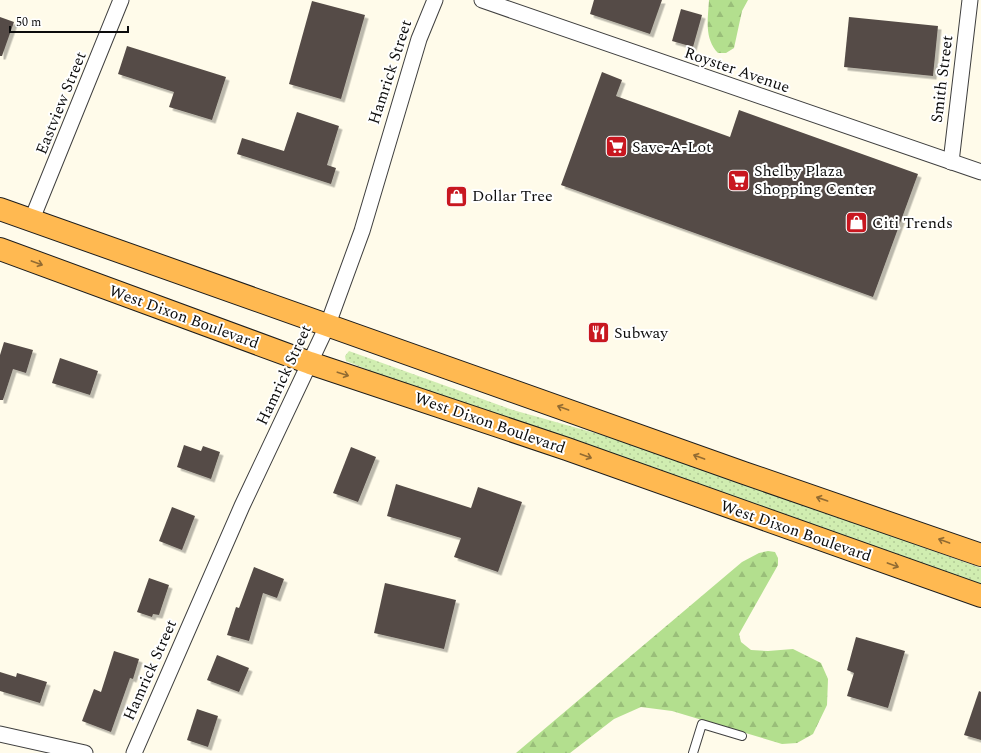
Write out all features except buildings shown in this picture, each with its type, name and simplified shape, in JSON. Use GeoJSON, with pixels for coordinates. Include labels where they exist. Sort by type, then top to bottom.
{"type":"FeatureCollection","features":[{"type":"Feature","properties":{"kind":"highway"},"geometry":{"type":"LineString","coordinates":[[0,209],[32,219],[736,470],[981,555]]}},
{"type":"Feature","properties":{"kind":"highway","name":"West Dixon Boulevard"},"geometry":{"type":"LineString","coordinates":[[1,252],[310,363],[567,449],[981,596]]}},
{"type":"Feature","properties":{"kind":"street","name":"Eastview Street"},"geometry":{"type":"LineString","coordinates":[[32,219],[121,0]]}},
{"type":"Feature","properties":{"kind":"street","name":"Hamrick Street"},"geometry":{"type":"LineString","coordinates":[[134,753],[242,506],[328,324],[362,231],[419,39],[435,0]]}},
{"type":"Feature","properties":{"kind":"street","name":"Royster Avenue"},"geometry":{"type":"LineString","coordinates":[[482,0],[981,172]]}},
{"type":"Feature","properties":{"kind":"street","name":"Smith Street"},"geometry":{"type":"LineString","coordinates":[[951,162],[970,0]]}},
{"type":"Feature","properties":{"kind":"street"},"geometry":{"type":"LineString","coordinates":[[0,734],[86,753]]}},
{"type":"Feature","properties":{"kind":"lane"},"geometry":{"type":"LineString","coordinates":[[693,753],[702,724],[742,736]]}},
{"type":"Feature","properties":{"kind":"green space"},"geometry":{"type":"Polygon","coordinates":[[[709,0],[748,0],[742,11],[734,48],[726,53],[718,53],[709,35],[709,0]]]}},
{"type":"Feature","properties":{"kind":"green space"},"geometry":{"type":"Polygon","coordinates":[[[349,351],[513,410],[634,444],[981,568],[981,590],[413,388],[346,361],[345,356],[349,351]]]}},
{"type":"Feature","properties":{"kind":"green space"},"geometry":{"type":"Polygon","coordinates":[[[768,551],[775,552],[778,558],[778,565],[739,634],[741,642],[751,650],[768,651],[793,649],[821,663],[828,679],[827,705],[813,734],[797,743],[782,744],[672,711],[641,707],[614,719],[570,753],[516,753],[742,562],[759,553],[768,551]]]}},
{"type":"Feature","properties":{"kind":"place","name":"Save-A-Lot"},"geometry":{"type":"Point","coordinates":[617,147]}},
{"type":"Feature","properties":{"kind":"place","name":"Shelby Plaza Shopping Center"},"geometry":{"type":"Point","coordinates":[739,180]}},
{"type":"Feature","properties":{"kind":"place","name":"Dollar Tree"},"geometry":{"type":"Point","coordinates":[457,196]}},
{"type":"Feature","properties":{"kind":"place","name":"Citi Trends"},"geometry":{"type":"Point","coordinates":[857,223]}},
{"type":"Feature","properties":{"kind":"place","name":"Subway"},"geometry":{"type":"Point","coordinates":[599,333]}}]}
